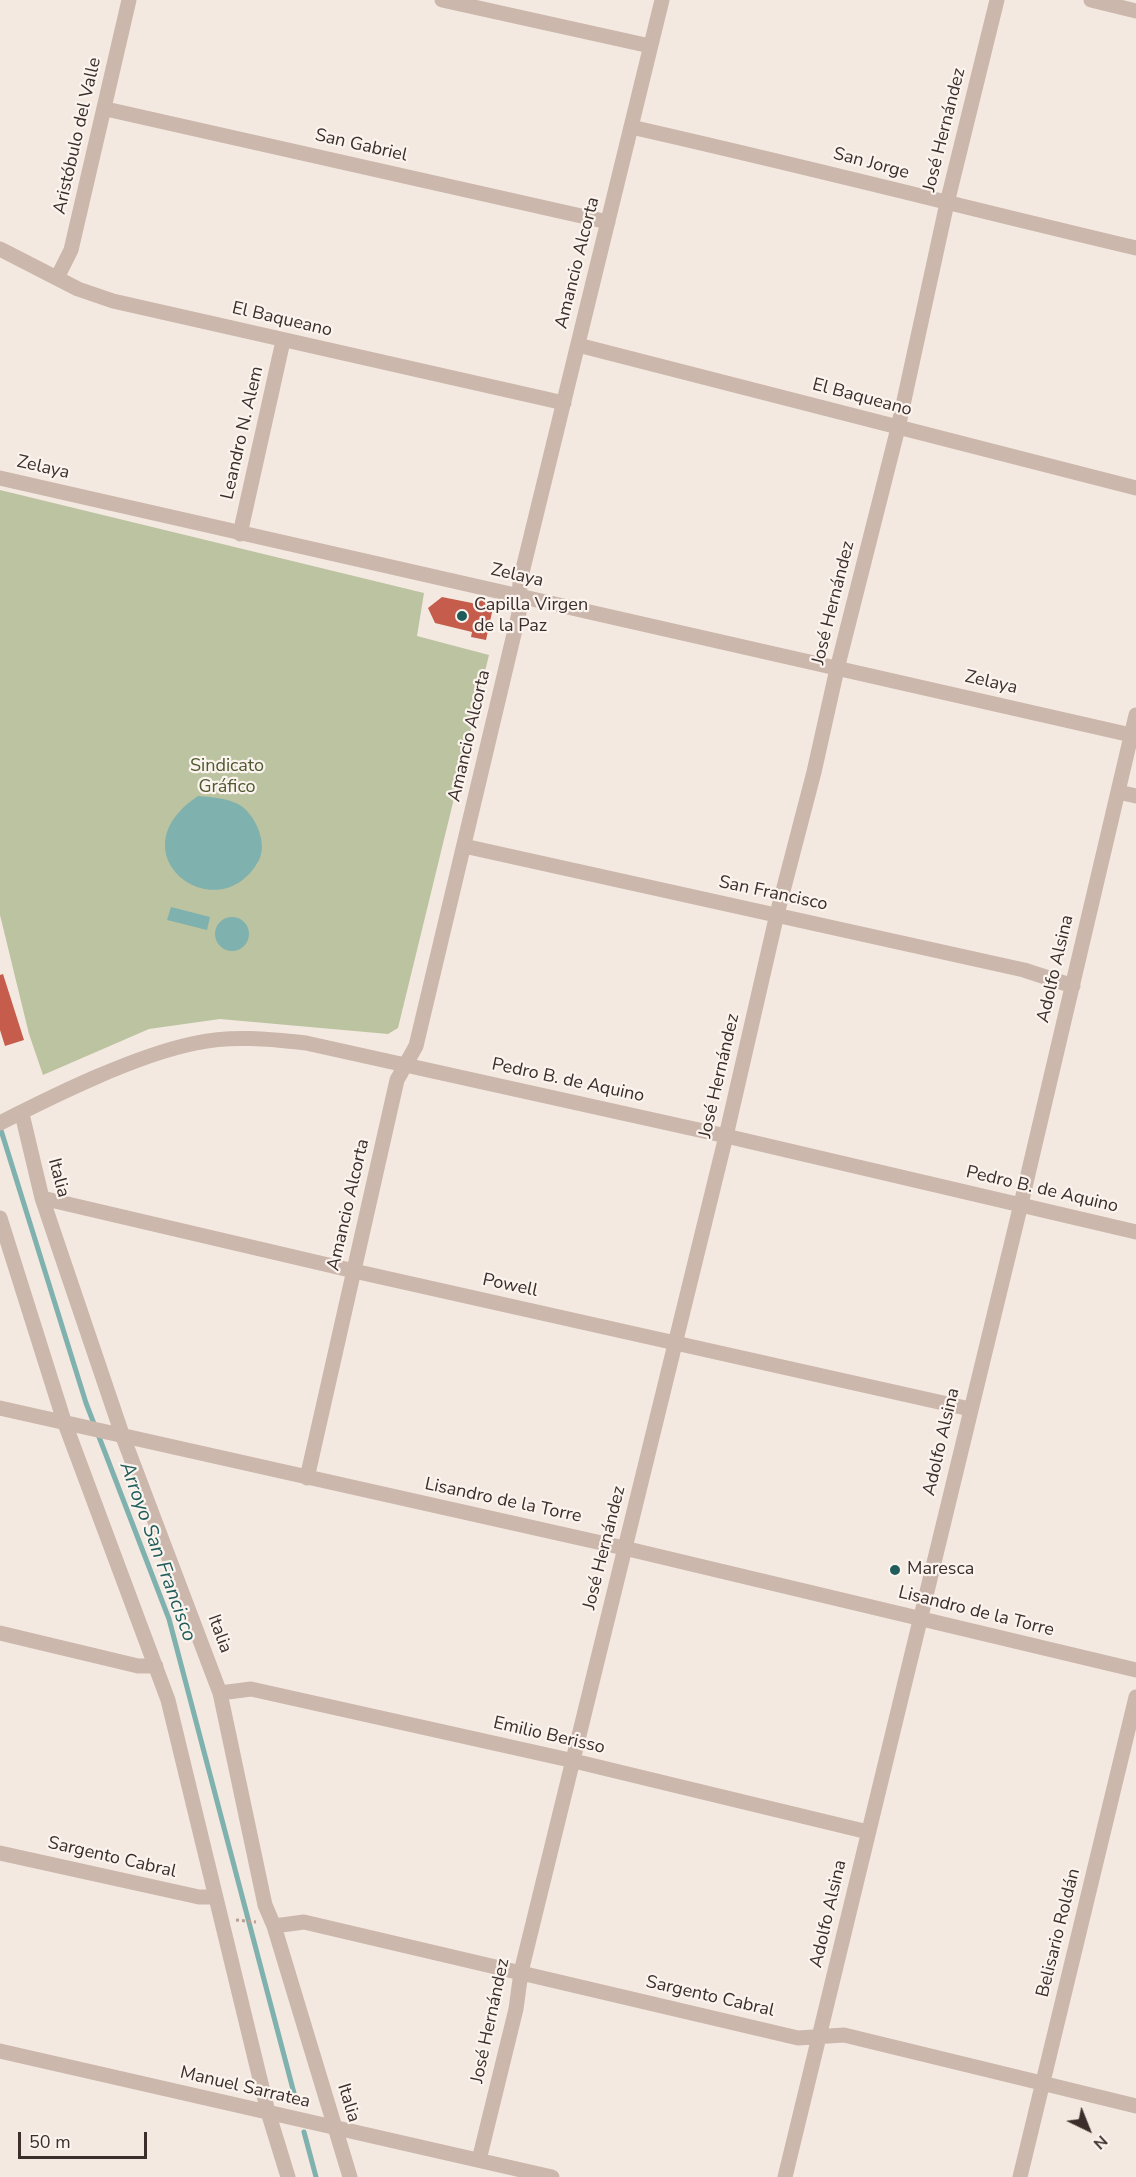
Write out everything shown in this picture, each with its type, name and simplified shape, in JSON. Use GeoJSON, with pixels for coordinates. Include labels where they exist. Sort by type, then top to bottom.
{"type":"FeatureCollection","features":[{"type":"Feature","properties":{"kind":"street","name":"Aristóbulo del Valle"},"geometry":{"type":"LineString","coordinates":[[57,278],[71,250],[106,109],[129,0]]}},
{"type":"Feature","properties":{"kind":"street"},"geometry":{"type":"LineString","coordinates":[[442,0],[650,46]]}},
{"type":"Feature","properties":{"kind":"street","name":"Amancio Alcorta"},"geometry":{"type":"LineString","coordinates":[[307,1478],[397,1080],[416,1046],[519,613],[520,582],[662,0]]}},
{"type":"Feature","properties":{"kind":"street","name":"José Hernández"},"geometry":{"type":"LineString","coordinates":[[479,2160],[516,2009],[521,1972],[726,1136],[777,914],[898,428],[947,203],[997,0]]}},
{"type":"Feature","properties":{"kind":"street"},"geometry":{"type":"LineString","coordinates":[[1091,0],[1136,11]]}},
{"type":"Feature","properties":{"kind":"street","name":"San Gabriel"},"geometry":{"type":"LineString","coordinates":[[106,109],[608,222]]}},
{"type":"Feature","properties":{"kind":"street","name":"San Jorge"},"geometry":{"type":"LineString","coordinates":[[631,127],[797,164],[1136,248]]}},
{"type":"Feature","properties":{"kind":"street","name":"El Baqueano"},"geometry":{"type":"LineString","coordinates":[[0,249],[85,292],[113,302],[564,404]]}},
{"type":"Feature","properties":{"kind":"street","name":"Leandro N. Alem"},"geometry":{"type":"LineString","coordinates":[[240,534],[284,341]]}},
{"type":"Feature","properties":{"kind":"street","name":"El Baqueano"},"geometry":{"type":"LineString","coordinates":[[578,345],[1136,488]]}},
{"type":"Feature","properties":{"kind":"street","name":"Zelaya"},"geometry":{"type":"LineString","coordinates":[[0,478],[1131,735]]}},
{"type":"Feature","properties":{"kind":"street","name":"Adolfo Alsina"},"geometry":{"type":"LineString","coordinates":[[785,2177],[921,1618],[969,1410],[1021,1204],[1136,715]]}},
{"type":"Feature","properties":{"kind":"street"},"geometry":{"type":"LineString","coordinates":[[1118,792],[1136,796]]}},
{"type":"Feature","properties":{"kind":"street","name":"San Francisco"},"geometry":{"type":"LineString","coordinates":[[464,846],[1024,970],[1073,986]]}},
{"type":"Feature","properties":{"kind":"street","name":"Pedro B. de Aquino"},"geometry":{"type":"LineString","coordinates":[[10,1119],[108,1073],[196,1042],[273,1039],[306,1043],[726,1136],[1136,1232]]}},
{"type":"Feature","properties":{"kind":"street","name":"Italia"},"geometry":{"type":"LineString","coordinates":[[10,1119],[42,1198],[116,1434],[220,1693],[268,1924],[350,2177]]}},
{"type":"Feature","properties":{"kind":"street","name":"Powell"},"geometry":{"type":"LineString","coordinates":[[42,1198],[969,1410]]}},
{"type":"Feature","properties":{"kind":"street"},"geometry":{"type":"LineString","coordinates":[[0,1218],[168,1700],[288,2177]]}},
{"type":"Feature","properties":{"kind":"street","name":"Lisandro de la Torre"},"geometry":{"type":"LineString","coordinates":[[0,1408],[624,1548],[1136,1670]]}},
{"type":"Feature","properties":{"kind":"street"},"geometry":{"type":"LineString","coordinates":[[0,1633],[138,1666],[156,1666]]}},
{"type":"Feature","properties":{"kind":"street","name":"Emilio Berisso"},"geometry":{"type":"LineString","coordinates":[[220,1693],[251,1689],[574,1761],[868,1832]]}},
{"type":"Feature","properties":{"kind":"street","name":"Belisario Roldán"},"geometry":{"type":"LineString","coordinates":[[1020,2177],[1136,1697]]}},
{"type":"Feature","properties":{"kind":"street","name":"Sargento Cabral"},"geometry":{"type":"LineString","coordinates":[[0,1853],[199,1897],[216,1897]]}},
{"type":"Feature","properties":{"kind":"street","name":"Sargento Cabral"},"geometry":{"type":"LineString","coordinates":[[268,1924],[304,1922],[798,2038],[844,2034],[1136,2106]]}},
{"type":"Feature","properties":{"kind":"street","name":"Manuel Sarratea"},"geometry":{"type":"LineString","coordinates":[[0,2051],[552,2177]]}},
{"type":"Feature","properties":{"kind":"path"},"geometry":{"type":"LineString","coordinates":[[231,1919],[268,1924]]}},
{"type":"Feature","properties":{"kind":"green space","name":"Sindicato Gráfico"},"geometry":{"type":"Polygon","coordinates":[[[0,490],[424,593],[417,636],[489,655],[398,1028],[388,1034],[220,1019],[149,1029],[43,1075],[29,1034],[0,915],[0,490]]]}},
{"type":"Feature","properties":{"kind":"water"},"geometry":{"type":"Polygon","coordinates":[[[198,796],[223,799],[238,804],[250,814],[261,837],[259,860],[241,881],[220,889],[199,888],[181,878],[169,861],[165,841],[174,818],[198,796]]]}},
{"type":"Feature","properties":{"kind":"water"},"geometry":{"type":"Polygon","coordinates":[[[171,907],[210,917],[207,930],[167,920],[171,907]]]}},
{"type":"Feature","properties":{"kind":"water"},"geometry":{"type":"Polygon","coordinates":[[[232,917],[244,922],[249,934],[244,946],[232,951],[220,946],[215,934],[220,922],[232,917]]]}},
{"type":"Feature","properties":{"kind":"building","name":"Capilla Virgen de la Paz"},"geometry":{"type":"Polygon","coordinates":[[[442,597],[477,604],[478,598],[494,603],[486,640],[471,637],[472,632],[435,623],[428,608],[442,597]]]}},
{"type":"Feature","properties":{"kind":"building"},"geometry":{"type":"Polygon","coordinates":[[[3,974],[24,1040],[5,1046],[0,1030],[0,975],[3,974]]]}},
{"type":"Feature","properties":{"kind":"waterway","name":"Arroyo San Francisco"},"geometry":{"type":"LineString","coordinates":[[0,1127],[86,1403],[169,1619],[295,2097]]}},
{"type":"Feature","properties":{"kind":"waterway","name":"Arroyo San Francisco"},"geometry":{"type":"LineString","coordinates":[[304,2132],[316,2177]]}},
{"type":"Feature","properties":{"kind":"place","name":"Capilla Virgen de la Paz"},"geometry":{"type":"Point","coordinates":[462,616]}},
{"type":"Feature","properties":{"kind":"place","name":"Maresca"},"geometry":{"type":"Point","coordinates":[895,1570]}}]}
